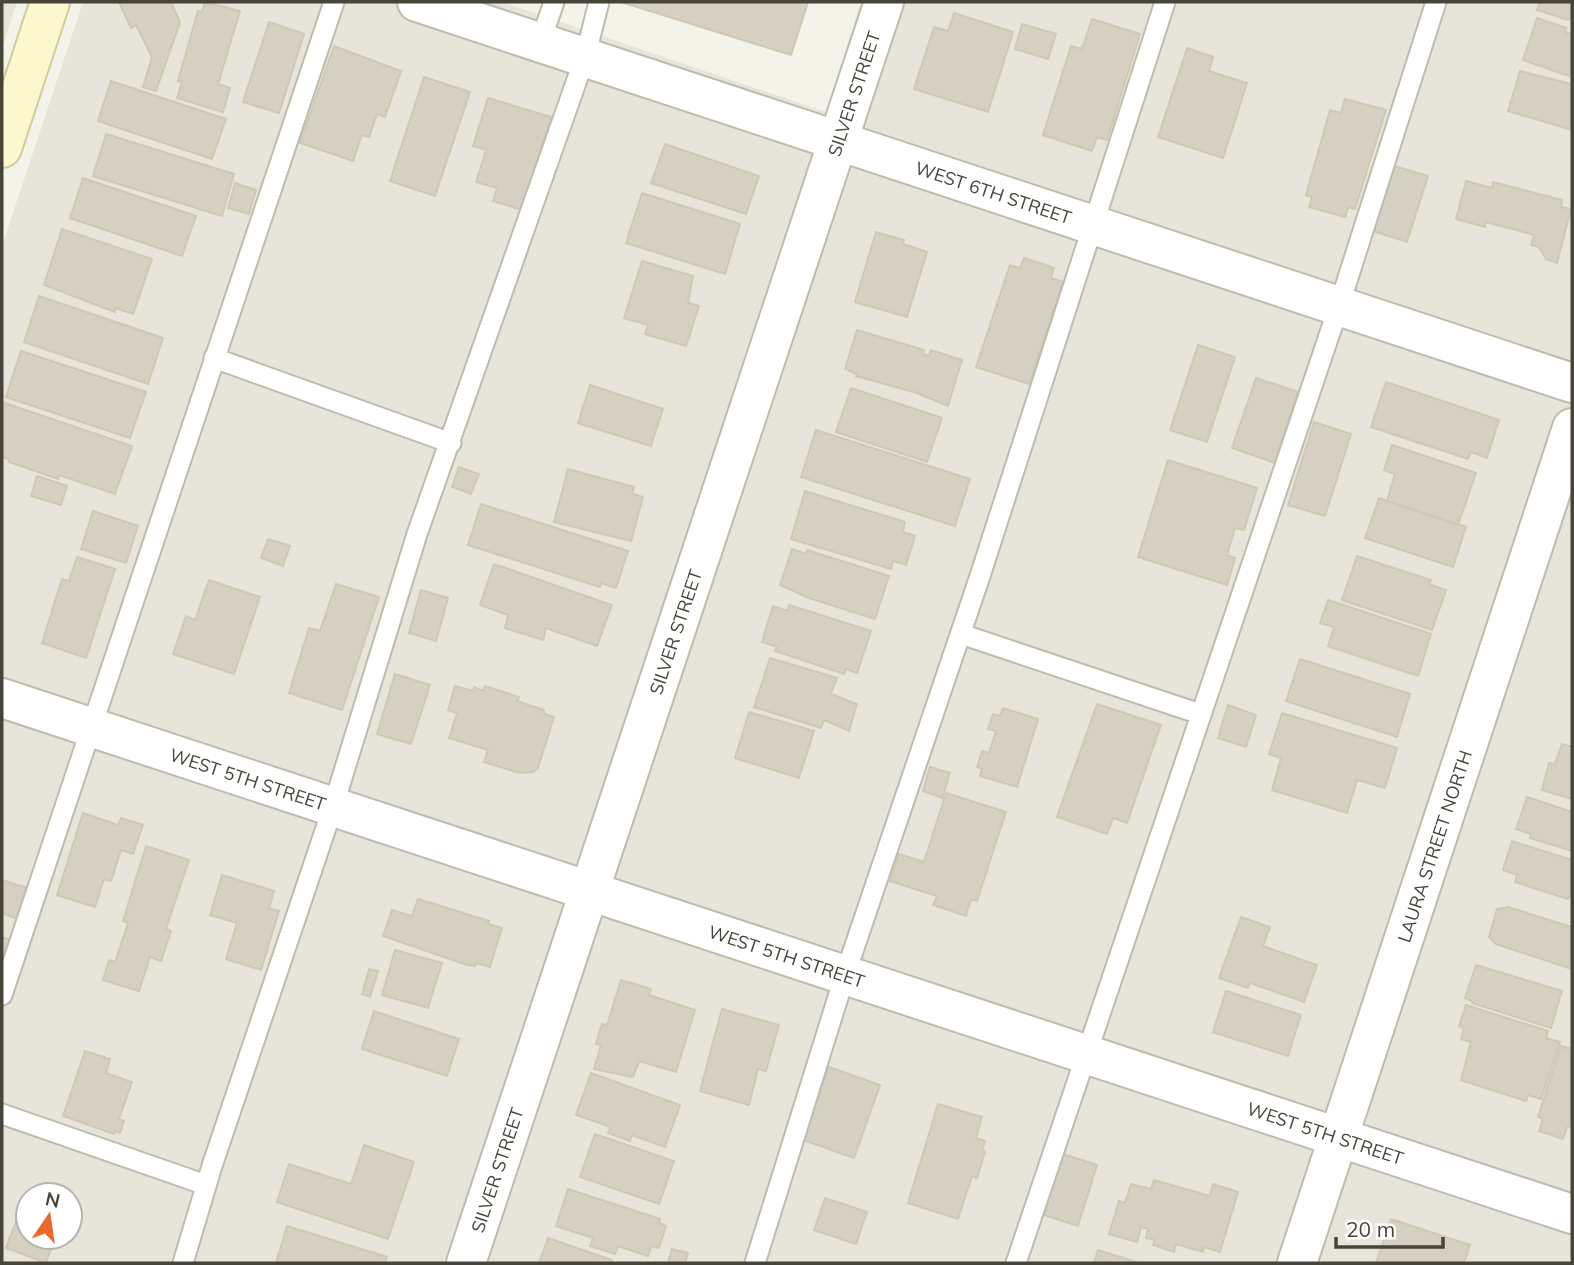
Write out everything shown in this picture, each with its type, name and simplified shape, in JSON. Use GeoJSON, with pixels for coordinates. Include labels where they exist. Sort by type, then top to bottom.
{"type":"FeatureCollection","features":[{"type":"Feature","properties":{"kind":"street"},"geometry":{"type":"LineString","coordinates":[[2,148],[50,2]]}},
{"type":"Feature","properties":{"kind":"street","name":"WEST 6TH STREET"},"geometry":{"type":"LineString","coordinates":[[417,2],[1572,383]]}},
{"type":"Feature","properties":{"kind":"street","name":"SILVER STREET"},"geometry":{"type":"LineString","coordinates":[[466,1263],[884,2]]}},
{"type":"Feature","properties":{"kind":"street","name":"LAURA STREET NORTH"},"geometry":{"type":"LineString","coordinates":[[1297,1263],[1572,428]]}},
{"type":"Feature","properties":{"kind":"street","name":"WEST 5TH STREET"},"geometry":{"type":"LineString","coordinates":[[2,698],[1572,1214]]}},
{"type":"Feature","properties":{"kind":"lane"},"geometry":{"type":"LineString","coordinates":[[2,995],[334,2]]}},
{"type":"Feature","properties":{"kind":"lane"},"geometry":{"type":"LineString","coordinates":[[540,43],[554,2]]}},
{"type":"Feature","properties":{"kind":"lane"},"geometry":{"type":"LineString","coordinates":[[183,1263],[206,1185],[333,807],[417,534],[451,443],[501,289],[585,57],[599,2]]}},
{"type":"Feature","properties":{"kind":"lane"},"geometry":{"type":"LineString","coordinates":[[755,1263],[845,975],[961,634],[1165,2]]}},
{"type":"Feature","properties":{"kind":"lane"},"geometry":{"type":"LineString","coordinates":[[1016,1263],[1339,306],[1436,2]]}},
{"type":"Feature","properties":{"kind":"lane"},"geometry":{"type":"LineString","coordinates":[[214,358],[451,443]]}},
{"type":"Feature","properties":{"kind":"lane"},"geometry":{"type":"LineString","coordinates":[[961,634],[1200,714]]}},
{"type":"Feature","properties":{"kind":"lane"},"geometry":{"type":"LineString","coordinates":[[2,1114],[206,1185]]}},
{"type":"Feature","properties":{"kind":"shaded area"},"geometry":{"type":"Polygon","coordinates":[[[2,2],[17,2],[2,49],[2,2]]]}},
{"type":"Feature","properties":{"kind":"shaded area"},"geometry":{"type":"Polygon","coordinates":[[[83,2],[509,2],[508,4],[826,112],[861,2],[1572,2],[1572,1251],[1568,1263],[2,1263],[2,246],[83,2]]]}},
{"type":"Feature","properties":{"kind":"building"},"geometry":{"type":"Polygon","coordinates":[[[119,2],[171,2],[180,22],[156,91],[143,87],[152,57],[136,25],[131,28],[119,2]]]}},
{"type":"Feature","properties":{"kind":"building"},"geometry":{"type":"Polygon","coordinates":[[[205,2],[240,11],[218,84],[230,88],[223,112],[177,98],[182,82],[178,81],[198,11],[202,12],[205,2]]]}},
{"type":"Feature","properties":{"kind":"building"},"geometry":{"type":"Polygon","coordinates":[[[621,2],[808,2],[791,55],[621,2]]]}},
{"type":"Feature","properties":{"kind":"building"},"geometry":{"type":"Polygon","coordinates":[[[1540,2],[1572,2],[1572,17],[1568,20],[1537,10],[1540,2]]]}},
{"type":"Feature","properties":{"kind":"building"},"geometry":{"type":"Polygon","coordinates":[[[954,13],[1013,32],[988,112],[914,89],[934,27],[948,31],[954,13]]]}},
{"type":"Feature","properties":{"kind":"building"},"geometry":{"type":"Polygon","coordinates":[[[1537,18],[1566,28],[1565,32],[1572,34],[1572,77],[1523,60],[1537,18]]]}},
{"type":"Feature","properties":{"kind":"building"},"geometry":{"type":"Polygon","coordinates":[[[1092,19],[1140,34],[1107,140],[1097,137],[1092,151],[1043,135],[1071,46],[1082,49],[1092,19]]]}},
{"type":"Feature","properties":{"kind":"building"},"geometry":{"type":"Polygon","coordinates":[[[269,22],[304,34],[279,113],[243,102],[269,22]]]}},
{"type":"Feature","properties":{"kind":"building"},"geometry":{"type":"Polygon","coordinates":[[[1022,24],[1056,34],[1048,59],[1015,49],[1022,24]]]}},
{"type":"Feature","properties":{"kind":"building"},"geometry":{"type":"Polygon","coordinates":[[[334,46],[401,71],[385,117],[377,114],[369,137],[362,135],[353,161],[300,143],[334,46]]]}},
{"type":"Feature","properties":{"kind":"building"},"geometry":{"type":"Polygon","coordinates":[[[1187,48],[1213,57],[1209,71],[1247,83],[1223,158],[1158,137],[1187,48]]]}},
{"type":"Feature","properties":{"kind":"building"},"geometry":{"type":"Polygon","coordinates":[[[1520,71],[1572,84],[1572,130],[1508,111],[1520,71]]]}},
{"type":"Feature","properties":{"kind":"building"},"geometry":{"type":"Polygon","coordinates":[[[424,77],[470,92],[435,196],[390,181],[424,77]]]}},
{"type":"Feature","properties":{"kind":"building"},"geometry":{"type":"Polygon","coordinates":[[[111,81],[226,119],[212,159],[98,121],[111,81]]]}},
{"type":"Feature","properties":{"kind":"building"},"geometry":{"type":"Polygon","coordinates":[[[488,98],[551,117],[522,210],[493,201],[497,188],[476,182],[486,150],[473,146],[488,98]]]}},
{"type":"Feature","properties":{"kind":"building"},"geometry":{"type":"Polygon","coordinates":[[[1345,99],[1386,110],[1355,209],[1348,207],[1345,217],[1309,207],[1312,197],[1306,195],[1330,110],[1341,113],[1345,99]]]}},
{"type":"Feature","properties":{"kind":"building"},"geometry":{"type":"Polygon","coordinates":[[[106,134],[234,174],[222,216],[93,176],[106,134]]]}},
{"type":"Feature","properties":{"kind":"building"},"geometry":{"type":"Polygon","coordinates":[[[665,144],[759,176],[746,214],[651,183],[665,144]]]}},
{"type":"Feature","properties":{"kind":"building"},"geometry":{"type":"Polygon","coordinates":[[[1391,165],[1428,176],[1407,242],[1370,230],[1391,165]]]}},
{"type":"Feature","properties":{"kind":"building"},"geometry":{"type":"Polygon","coordinates":[[[83,178],[196,216],[182,256],[70,218],[83,178]]]}},
{"type":"Feature","properties":{"kind":"building"},"geometry":{"type":"Polygon","coordinates":[[[1466,181],[1492,188],[1493,182],[1562,200],[1561,207],[1571,209],[1557,263],[1546,259],[1539,247],[1531,245],[1534,235],[1486,222],[1485,227],[1456,219],[1466,181]]]}},
{"type":"Feature","properties":{"kind":"building"},"geometry":{"type":"Polygon","coordinates":[[[235,183],[256,190],[249,214],[228,208],[235,183]]]}},
{"type":"Feature","properties":{"kind":"building"},"geometry":{"type":"Polygon","coordinates":[[[642,193],[740,224],[725,274],[626,243],[642,193]]]}},
{"type":"Feature","properties":{"kind":"building"},"geometry":{"type":"Polygon","coordinates":[[[62,229],[152,259],[133,314],[115,308],[115,312],[44,285],[62,229]]]}},
{"type":"Feature","properties":{"kind":"building"},"geometry":{"type":"Polygon","coordinates":[[[876,232],[904,240],[903,244],[927,252],[907,317],[855,302],[876,232]]]}},
{"type":"Feature","properties":{"kind":"building"},"geometry":{"type":"Polygon","coordinates":[[[1024,258],[1054,268],[1051,278],[1063,282],[1029,384],[976,367],[1010,265],[1020,268],[1024,258]]]}},
{"type":"Feature","properties":{"kind":"building"},"geometry":{"type":"Polygon","coordinates":[[[642,261],[693,276],[688,303],[699,306],[686,346],[645,334],[648,325],[624,318],[642,261]]]}},
{"type":"Feature","properties":{"kind":"building"},"geometry":{"type":"Polygon","coordinates":[[[39,296],[163,338],[148,384],[24,342],[39,296]]]}},
{"type":"Feature","properties":{"kind":"building"},"geometry":{"type":"Polygon","coordinates":[[[857,330],[924,350],[923,354],[929,356],[931,350],[962,360],[948,406],[917,393],[856,376],[857,374],[845,369],[857,330]]]}},
{"type":"Feature","properties":{"kind":"building"},"geometry":{"type":"Polygon","coordinates":[[[1198,345],[1235,357],[1207,442],[1170,430],[1198,345]]]}},
{"type":"Feature","properties":{"kind":"building"},"geometry":{"type":"Polygon","coordinates":[[[21,351],[146,392],[130,438],[6,397],[21,351]]]}},
{"type":"Feature","properties":{"kind":"building"},"geometry":{"type":"Polygon","coordinates":[[[1256,378],[1298,392],[1275,463],[1232,448],[1256,378]]]}},
{"type":"Feature","properties":{"kind":"building"},"geometry":{"type":"Polygon","coordinates":[[[1386,382],[1499,420],[1487,458],[1471,452],[1468,459],[1371,427],[1386,382]]]}},
{"type":"Feature","properties":{"kind":"building"},"geometry":{"type":"Polygon","coordinates":[[[590,385],[663,409],[651,446],[578,423],[590,385]]]}},
{"type":"Feature","properties":{"kind":"building"},"geometry":{"type":"Polygon","coordinates":[[[851,388],[942,418],[927,462],[836,432],[851,388]]]}},
{"type":"Feature","properties":{"kind":"building"},"geometry":{"type":"Polygon","coordinates":[[[2,402],[132,446],[115,494],[59,475],[58,479],[2,457],[2,402]]]}},
{"type":"Feature","properties":{"kind":"building"},"geometry":{"type":"Polygon","coordinates":[[[1314,422],[1351,434],[1325,516],[1288,505],[1314,422]]]}},
{"type":"Feature","properties":{"kind":"building"},"geometry":{"type":"Polygon","coordinates":[[[816,430],[970,479],[955,526],[801,477],[816,430]]]}},
{"type":"Feature","properties":{"kind":"building"},"geometry":{"type":"Polygon","coordinates":[[[1392,445],[1476,473],[1458,525],[1387,501],[1395,474],[1384,470],[1392,445]]]}},
{"type":"Feature","properties":{"kind":"building"},"geometry":{"type":"Polygon","coordinates":[[[1168,460],[1257,488],[1244,530],[1235,528],[1227,555],[1235,558],[1227,585],[1138,557],[1168,460]]]}},
{"type":"Feature","properties":{"kind":"building"},"geometry":{"type":"Polygon","coordinates":[[[459,467],[479,474],[471,494],[452,487],[459,467]]]}},
{"type":"Feature","properties":{"kind":"building"},"geometry":{"type":"Polygon","coordinates":[[[568,469],[634,487],[632,494],[643,497],[631,541],[554,522],[568,469]]]}},
{"type":"Feature","properties":{"kind":"building"},"geometry":{"type":"Polygon","coordinates":[[[37,476],[67,486],[61,505],[31,496],[37,476]]]}},
{"type":"Feature","properties":{"kind":"building"},"geometry":{"type":"Polygon","coordinates":[[[805,491],[905,522],[903,532],[915,536],[906,565],[893,561],[891,569],[791,539],[805,491]]]}},
{"type":"Feature","properties":{"kind":"building"},"geometry":{"type":"Polygon","coordinates":[[[1379,498],[1466,527],[1453,567],[1365,538],[1379,498]]]}},
{"type":"Feature","properties":{"kind":"building"},"geometry":{"type":"Polygon","coordinates":[[[481,504],[628,551],[616,588],[601,583],[600,587],[468,545],[481,504]]]}},
{"type":"Feature","properties":{"kind":"building"},"geometry":{"type":"Polygon","coordinates":[[[93,511],[138,526],[126,563],[81,549],[93,511]]]}},
{"type":"Feature","properties":{"kind":"building"},"geometry":{"type":"Polygon","coordinates":[[[268,539],[290,546],[283,566],[261,558],[268,539]]]}},
{"type":"Feature","properties":{"kind":"building"},"geometry":{"type":"Polygon","coordinates":[[[792,549],[806,554],[807,550],[889,576],[875,619],[809,598],[780,585],[792,549]]]}},
{"type":"Feature","properties":{"kind":"building"},"geometry":{"type":"Polygon","coordinates":[[[1357,556],[1431,580],[1429,584],[1446,590],[1432,630],[1342,600],[1357,556]]]}},
{"type":"Feature","properties":{"kind":"building"},"geometry":{"type":"Polygon","coordinates":[[[77,557],[115,569],[86,658],[42,643],[62,579],[69,581],[77,557]]]}},
{"type":"Feature","properties":{"kind":"building"},"geometry":{"type":"Polygon","coordinates":[[[494,564],[612,605],[597,646],[546,628],[543,640],[505,628],[508,615],[480,605],[494,564]]]}},
{"type":"Feature","properties":{"kind":"building"},"geometry":{"type":"Polygon","coordinates":[[[209,580],[260,597],[234,674],[173,654],[186,616],[195,620],[209,580]]]}},
{"type":"Feature","properties":{"kind":"building"},"geometry":{"type":"Polygon","coordinates":[[[336,584],[379,597],[342,710],[289,693],[309,628],[320,631],[336,584]]]}},
{"type":"Feature","properties":{"kind":"building"},"geometry":{"type":"Polygon","coordinates":[[[421,590],[448,598],[436,641],[409,633],[421,590]]]}},
{"type":"Feature","properties":{"kind":"building"},"geometry":{"type":"Polygon","coordinates":[[[1328,600],[1431,634],[1418,676],[1328,646],[1334,627],[1320,623],[1328,600]]]}},
{"type":"Feature","properties":{"kind":"building"},"geometry":{"type":"Polygon","coordinates":[[[789,605],[871,631],[857,673],[846,669],[844,674],[775,651],[777,647],[762,642],[773,606],[787,611],[789,605]]]}},
{"type":"Feature","properties":{"kind":"building"},"geometry":{"type":"Polygon","coordinates":[[[770,658],[837,678],[831,694],[857,704],[849,731],[824,720],[821,728],[754,707],[770,658]]]}},
{"type":"Feature","properties":{"kind":"building"},"geometry":{"type":"Polygon","coordinates":[[[1300,659],[1410,694],[1397,737],[1286,701],[1300,659]]]}},
{"type":"Feature","properties":{"kind":"building"},"geometry":{"type":"Polygon","coordinates":[[[395,674],[430,685],[411,744],[377,734],[395,674]]]}},
{"type":"Feature","properties":{"kind":"building"},"geometry":{"type":"Polygon","coordinates":[[[455,686],[473,691],[474,687],[483,691],[485,686],[519,697],[517,701],[544,710],[544,714],[554,717],[538,768],[533,772],[520,773],[484,762],[488,750],[449,738],[457,713],[448,710],[455,686]]]}},
{"type":"Feature","properties":{"kind":"building"},"geometry":{"type":"Polygon","coordinates":[[[1097,704],[1161,725],[1127,823],[1113,818],[1107,834],[1057,817],[1097,704]]]}},
{"type":"Feature","properties":{"kind":"building"},"geometry":{"type":"Polygon","coordinates":[[[1228,705],[1256,715],[1246,747],[1218,738],[1228,705]]]}},
{"type":"Feature","properties":{"kind":"building"},"geometry":{"type":"Polygon","coordinates":[[[1003,708],[1038,719],[1017,787],[980,776],[982,769],[977,767],[982,751],[989,753],[996,731],[988,729],[993,714],[1000,716],[1003,708]]]}},
{"type":"Feature","properties":{"kind":"building"},"geometry":{"type":"Polygon","coordinates":[[[749,712],[814,731],[799,778],[735,758],[749,712]]]}},
{"type":"Feature","properties":{"kind":"building"},"geometry":{"type":"Polygon","coordinates":[[[1282,713],[1397,748],[1385,788],[1357,780],[1347,813],[1272,790],[1281,758],[1269,754],[1282,713]]]}},
{"type":"Feature","properties":{"kind":"building"},"geometry":{"type":"Polygon","coordinates":[[[1562,744],[1572,747],[1572,799],[1542,790],[1549,763],[1555,764],[1562,744]]]}},
{"type":"Feature","properties":{"kind":"building"},"geometry":{"type":"Polygon","coordinates":[[[930,767],[950,773],[942,798],[923,791],[930,767]]]}},
{"type":"Feature","properties":{"kind":"building"},"geometry":{"type":"Polygon","coordinates":[[[946,793],[1006,812],[977,901],[971,899],[966,916],[933,905],[937,896],[890,881],[899,854],[924,862],[946,793]]]}},
{"type":"Feature","properties":{"kind":"building"},"geometry":{"type":"Polygon","coordinates":[[[1527,797],[1572,812],[1572,851],[1530,838],[1531,834],[1516,829],[1527,797]]]}},
{"type":"Feature","properties":{"kind":"building"},"geometry":{"type":"Polygon","coordinates":[[[83,813],[118,825],[121,818],[143,825],[133,854],[121,850],[111,881],[104,879],[95,907],[57,895],[83,813]]]}},
{"type":"Feature","properties":{"kind":"building"},"geometry":{"type":"Polygon","coordinates":[[[1512,841],[1572,860],[1572,893],[1568,899],[1515,882],[1517,875],[1503,870],[1512,841]]]}},
{"type":"Feature","properties":{"kind":"building"},"geometry":{"type":"Polygon","coordinates":[[[146,846],[189,860],[166,929],[171,931],[161,961],[150,957],[139,991],[103,980],[109,960],[115,962],[128,923],[123,921],[146,846]]]}},
{"type":"Feature","properties":{"kind":"building"},"geometry":{"type":"Polygon","coordinates":[[[222,875],[274,891],[269,908],[279,911],[261,970],[226,959],[237,923],[210,915],[222,875]]]}},
{"type":"Feature","properties":{"kind":"building"},"geometry":{"type":"Polygon","coordinates":[[[2,880],[27,888],[17,919],[2,913],[2,880]]]}},
{"type":"Feature","properties":{"kind":"building"},"geometry":{"type":"Polygon","coordinates":[[[418,899],[489,921],[488,924],[502,928],[490,967],[476,963],[475,966],[467,965],[383,936],[392,910],[412,916],[418,899]]]}},
{"type":"Feature","properties":{"kind":"building"},"geometry":{"type":"Polygon","coordinates":[[[1508,907],[1572,927],[1572,969],[1496,944],[1489,937],[1497,909],[1508,907]]]}},
{"type":"Feature","properties":{"kind":"building"},"geometry":{"type":"Polygon","coordinates":[[[1241,917],[1270,927],[1263,946],[1317,965],[1304,1002],[1250,983],[1248,988],[1219,978],[1241,917]]]}},
{"type":"Feature","properties":{"kind":"building"},"geometry":{"type":"Polygon","coordinates":[[[2,937],[11,940],[5,957],[2,956],[2,937]]]}},
{"type":"Feature","properties":{"kind":"building"},"geometry":{"type":"Polygon","coordinates":[[[395,950],[442,963],[428,1008],[382,995],[395,950]]]}},
{"type":"Feature","properties":{"kind":"building"},"geometry":{"type":"Polygon","coordinates":[[[1476,965],[1562,991],[1551,1028],[1472,1003],[1465,998],[1476,965]]]}},
{"type":"Feature","properties":{"kind":"building"},"geometry":{"type":"Polygon","coordinates":[[[369,969],[378,971],[370,997],[362,994],[369,969]]]}},
{"type":"Feature","properties":{"kind":"building"},"geometry":{"type":"Polygon","coordinates":[[[621,980],[651,989],[649,995],[695,1010],[676,1072],[639,1061],[633,1077],[594,1069],[601,1045],[596,1044],[602,1024],[607,1025],[621,980]]]}},
{"type":"Feature","properties":{"kind":"building"},"geometry":{"type":"Polygon","coordinates":[[[1226,991],[1301,1015],[1288,1056],[1213,1032],[1226,991]]]}},
{"type":"Feature","properties":{"kind":"building"},"geometry":{"type":"Polygon","coordinates":[[[1466,1005],[1548,1031],[1546,1038],[1560,1042],[1541,1099],[1528,1095],[1526,1101],[1461,1080],[1471,1042],[1461,1039],[1464,1028],[1459,1026],[1466,1005]]]}},
{"type":"Feature","properties":{"kind":"building"},"geometry":{"type":"Polygon","coordinates":[[[722,1009],[779,1025],[766,1071],[758,1069],[749,1105],[700,1091],[722,1009]]]}},
{"type":"Feature","properties":{"kind":"building"},"geometry":{"type":"Polygon","coordinates":[[[374,1011],[459,1039],[447,1076],[362,1049],[374,1011]]]}},
{"type":"Feature","properties":{"kind":"building"},"geometry":{"type":"Polygon","coordinates":[[[1561,1046],[1572,1049],[1572,1126],[1567,1127],[1563,1139],[1539,1131],[1543,1119],[1538,1117],[1561,1046]]]}},
{"type":"Feature","properties":{"kind":"building"},"geometry":{"type":"Polygon","coordinates":[[[85,1051],[110,1059],[106,1073],[132,1082],[119,1119],[124,1121],[120,1133],[115,1131],[114,1134],[63,1116],[85,1051]]]}},
{"type":"Feature","properties":{"kind":"building"},"geometry":{"type":"Polygon","coordinates":[[[829,1067],[880,1085],[854,1158],[803,1140],[829,1067]]]}},
{"type":"Feature","properties":{"kind":"building"},"geometry":{"type":"Polygon","coordinates":[[[591,1073],[680,1105],[665,1147],[632,1135],[630,1141],[608,1133],[611,1127],[576,1115],[591,1073]]]}},
{"type":"Feature","properties":{"kind":"building"},"geometry":{"type":"Polygon","coordinates":[[[938,1104],[982,1117],[976,1138],[985,1141],[982,1150],[985,1152],[977,1178],[972,1176],[958,1219],[908,1203],[938,1104]]]}},
{"type":"Feature","properties":{"kind":"building"},"geometry":{"type":"Polygon","coordinates":[[[595,1134],[674,1161],[659,1204],[580,1177],[595,1134]]]}},
{"type":"Feature","properties":{"kind":"building"},"geometry":{"type":"Polygon","coordinates":[[[364,1145],[414,1162],[388,1239],[277,1202],[289,1164],[351,1184],[364,1145]]]}},
{"type":"Feature","properties":{"kind":"building"},"geometry":{"type":"Polygon","coordinates":[[[1063,1154],[1097,1165],[1078,1226],[1044,1215],[1063,1154]]]}},
{"type":"Feature","properties":{"kind":"building"},"geometry":{"type":"Polygon","coordinates":[[[1154,1180],[1210,1196],[1213,1184],[1238,1192],[1220,1252],[1204,1247],[1203,1252],[1176,1244],[1174,1252],[1153,1245],[1155,1240],[1146,1238],[1148,1229],[1141,1227],[1137,1242],[1109,1234],[1119,1201],[1125,1203],[1131,1184],[1151,1189],[1154,1180]]]}},
{"type":"Feature","properties":{"kind":"building"},"geometry":{"type":"Polygon","coordinates":[[[568,1189],[660,1219],[659,1223],[666,1226],[659,1248],[651,1246],[648,1256],[618,1246],[615,1254],[590,1246],[593,1238],[556,1226],[568,1189]]]}},
{"type":"Feature","properties":{"kind":"building"},"geometry":{"type":"Polygon","coordinates":[[[825,1198],[867,1212],[856,1244],[814,1230],[825,1198]]]}},
{"type":"Feature","properties":{"kind":"building"},"geometry":{"type":"Polygon","coordinates":[[[1391,1219],[1470,1245],[1464,1263],[1376,1263],[1391,1219]]]}},
{"type":"Feature","properties":{"kind":"building"},"geometry":{"type":"Polygon","coordinates":[[[287,1226],[387,1257],[385,1263],[276,1263],[287,1226]]]}},
{"type":"Feature","properties":{"kind":"building"},"geometry":{"type":"Polygon","coordinates":[[[14,1227],[14,1251],[6,1248],[14,1227]]]}},
{"type":"Feature","properties":{"kind":"building"},"geometry":{"type":"Polygon","coordinates":[[[548,1238],[612,1260],[611,1263],[539,1263],[548,1238]]]}},
{"type":"Feature","properties":{"kind":"building"},"geometry":{"type":"Polygon","coordinates":[[[672,1249],[688,1253],[685,1263],[668,1263],[672,1249]]]}},
{"type":"Feature","properties":{"kind":"building"},"geometry":{"type":"Polygon","coordinates":[[[1098,1250],[1139,1263],[1094,1263],[1098,1250]]]}},
{"type":"Feature","properties":{"kind":"building"},"geometry":{"type":"Polygon","coordinates":[[[14,1251],[50,1251],[46,1263],[14,1251]]]}}]}
